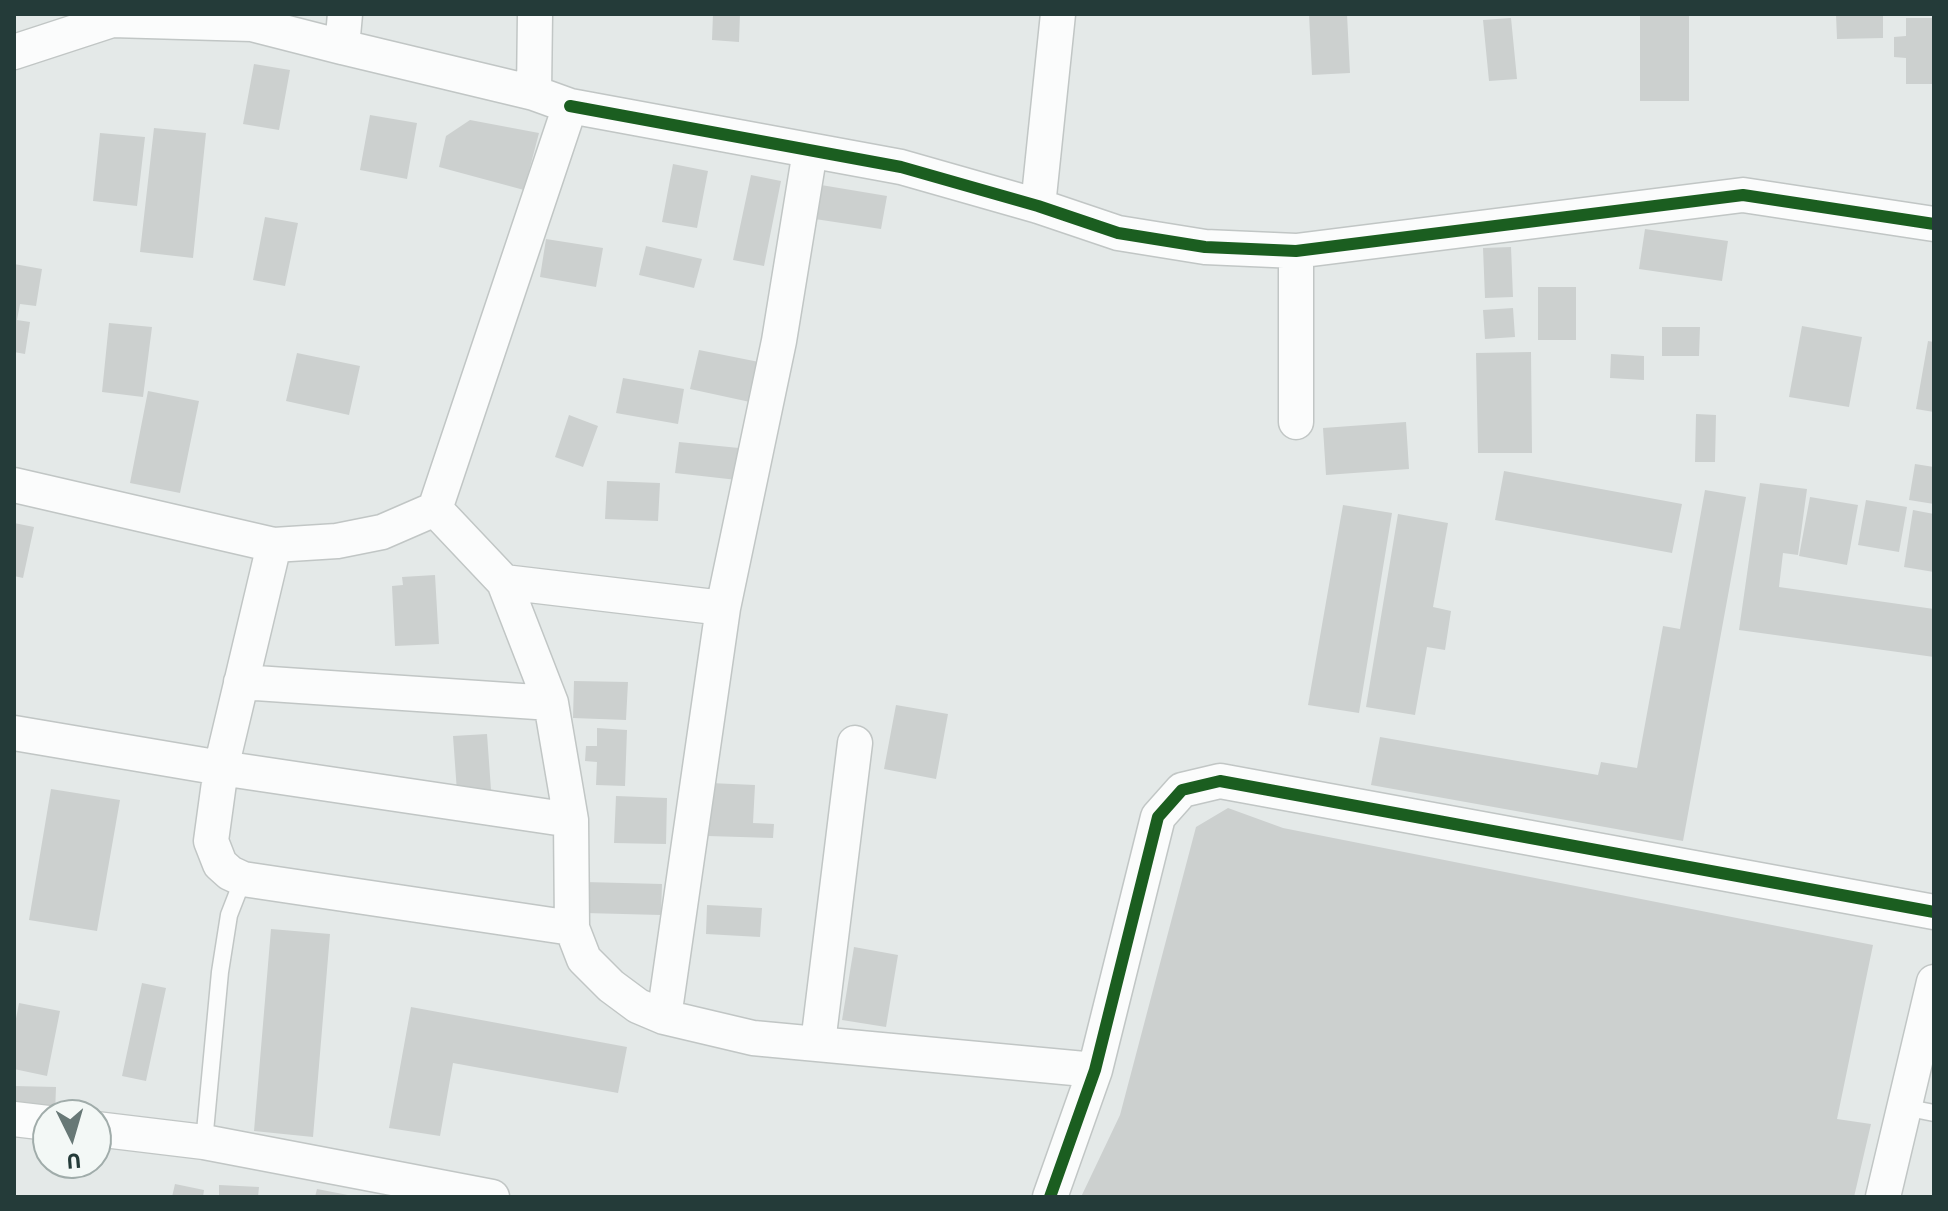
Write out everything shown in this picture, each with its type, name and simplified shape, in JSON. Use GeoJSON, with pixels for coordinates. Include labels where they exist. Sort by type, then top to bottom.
{"type":"FeatureCollection","features":[{"type":"Feature","properties":{"kind":"street"},"geometry":{"type":"LineString","coordinates":[[534,93],[535,14]]}},
{"type":"Feature","properties":{"kind":"street"},"geometry":{"type":"LineString","coordinates":[[1038,206],[1058,14]]}},
{"type":"Feature","properties":{"kind":"street"},"geometry":{"type":"LineString","coordinates":[[14,52],[111,17],[344,31],[570,106],[901,167],[1038,206],[1118,233],[1205,247],[1296,251],[1743,195],[1934,224]]}},
{"type":"Feature","properties":{"kind":"street"},"geometry":{"type":"LineString","coordinates":[[14,485],[274,545],[337,541],[382,532],[435,509],[570,106]]}},
{"type":"Feature","properties":{"kind":"street"},"geometry":{"type":"LineString","coordinates":[[664,1017],[723,608],[779,341],[810,151]]}},
{"type":"Feature","properties":{"kind":"street"},"geometry":{"type":"LineString","coordinates":[[1296,251],[1296,422]]}},
{"type":"Feature","properties":{"kind":"street"},"geometry":{"type":"LineString","coordinates":[[435,509],[504,582],[551,703],[571,820],[572,928],[584,959],[611,986],[638,1006],[664,1017],[753,1038],[1095,1070]]}},
{"type":"Feature","properties":{"kind":"street"},"geometry":{"type":"LineString","coordinates":[[274,545],[221,768],[211,841],[220,864],[243,879],[572,928]]}},
{"type":"Feature","properties":{"kind":"street"},"geometry":{"type":"LineString","coordinates":[[504,582],[723,608]]}},
{"type":"Feature","properties":{"kind":"street"},"geometry":{"type":"LineString","coordinates":[[241,682],[551,703]]}},
{"type":"Feature","properties":{"kind":"street"},"geometry":{"type":"LineString","coordinates":[[14,733],[221,768],[571,820]]}},
{"type":"Feature","properties":{"kind":"street"},"geometry":{"type":"LineString","coordinates":[[818,1043],[855,743]]}},
{"type":"Feature","properties":{"kind":"street"},"geometry":{"type":"LineString","coordinates":[[1050,1197],[1095,1070],[1158,817],[1182,790],[1220,781],[1934,912]]}},
{"type":"Feature","properties":{"kind":"street"},"geometry":{"type":"LineString","coordinates":[[1883,1197],[1919,1110],[1934,982]]}},
{"type":"Feature","properties":{"kind":"street"},"geometry":{"type":"LineString","coordinates":[[112,1131],[204,1142],[379,1186],[492,1197]]}},
{"type":"Feature","properties":{"kind":"lane"},"geometry":{"type":"LineString","coordinates":[[204,1142],[220,972],[229,915],[243,879]]}},
{"type":"Feature","properties":{"kind":"building"},"geometry":{"type":"Polygon","coordinates":[[[713,14],[740,14],[739,42],[712,40],[713,14]]]}},
{"type":"Feature","properties":{"kind":"building"},"geometry":{"type":"Polygon","coordinates":[[[1309,14],[1347,14],[1350,73],[1312,75],[1309,14]]]}},
{"type":"Feature","properties":{"kind":"building"},"geometry":{"type":"Polygon","coordinates":[[[1640,14],[1689,14],[1689,101],[1640,101],[1640,14]]]}},
{"type":"Feature","properties":{"kind":"building"},"geometry":{"type":"Polygon","coordinates":[[[1836,14],[1883,14],[1883,38],[1837,39],[1836,14]]]}},
{"type":"Feature","properties":{"kind":"building"},"geometry":{"type":"Polygon","coordinates":[[[1511,18],[1517,79],[1489,81],[1483,20],[1511,18]]]}},
{"type":"Feature","properties":{"kind":"building"},"geometry":{"type":"Polygon","coordinates":[[[1906,18],[1934,18],[1934,84],[1906,84],[1906,58],[1894,57],[1894,37],[1906,36],[1906,18]]]}},
{"type":"Feature","properties":{"kind":"building"},"geometry":{"type":"Polygon","coordinates":[[[254,64],[290,70],[279,130],[243,124],[254,64]]]}},
{"type":"Feature","properties":{"kind":"building"},"geometry":{"type":"Polygon","coordinates":[[[370,115],[417,123],[407,179],[360,170],[370,115]]]}},
{"type":"Feature","properties":{"kind":"building"},"geometry":{"type":"Polygon","coordinates":[[[470,120],[539,133],[524,190],[439,167],[446,136],[470,120]]]}},
{"type":"Feature","properties":{"kind":"building"},"geometry":{"type":"Polygon","coordinates":[[[154,128],[206,133],[193,258],[140,252],[154,128]]]}},
{"type":"Feature","properties":{"kind":"building"},"geometry":{"type":"Polygon","coordinates":[[[100,133],[145,137],[137,206],[93,201],[100,133]]]}},
{"type":"Feature","properties":{"kind":"building"},"geometry":{"type":"Polygon","coordinates":[[[673,164],[708,171],[697,228],[662,222],[673,164]]]}},
{"type":"Feature","properties":{"kind":"building"},"geometry":{"type":"Polygon","coordinates":[[[751,175],[781,181],[764,266],[733,260],[751,175]]]}},
{"type":"Feature","properties":{"kind":"building"},"geometry":{"type":"Polygon","coordinates":[[[821,185],[887,196],[881,229],[815,219],[821,185]]]}},
{"type":"Feature","properties":{"kind":"building"},"geometry":{"type":"Polygon","coordinates":[[[265,217],[298,223],[285,286],[253,280],[265,217]]]}},
{"type":"Feature","properties":{"kind":"building"},"geometry":{"type":"Polygon","coordinates":[[[1645,229],[1728,241],[1722,281],[1639,269],[1645,229]]]}},
{"type":"Feature","properties":{"kind":"building"},"geometry":{"type":"Polygon","coordinates":[[[546,239],[603,248],[596,287],[540,277],[546,239]]]}},
{"type":"Feature","properties":{"kind":"building"},"geometry":{"type":"Polygon","coordinates":[[[646,246],[702,259],[694,288],[639,275],[646,246]]]}},
{"type":"Feature","properties":{"kind":"building"},"geometry":{"type":"Polygon","coordinates":[[[1511,247],[1513,297],[1485,298],[1483,248],[1511,247]]]}},
{"type":"Feature","properties":{"kind":"building"},"geometry":{"type":"Polygon","coordinates":[[[14,264],[42,269],[36,306],[20,304],[17,320],[30,322],[25,354],[14,352],[14,264]]]}},
{"type":"Feature","properties":{"kind":"building"},"geometry":{"type":"Polygon","coordinates":[[[1538,287],[1576,287],[1576,340],[1538,340],[1538,287]]]}},
{"type":"Feature","properties":{"kind":"building"},"geometry":{"type":"Polygon","coordinates":[[[1513,308],[1515,337],[1485,339],[1483,310],[1513,308]]]}},
{"type":"Feature","properties":{"kind":"building"},"geometry":{"type":"Polygon","coordinates":[[[109,323],[152,327],[143,397],[102,392],[109,323]]]}},
{"type":"Feature","properties":{"kind":"building"},"geometry":{"type":"Polygon","coordinates":[[[1802,326],[1862,337],[1849,407],[1789,397],[1802,326]]]}},
{"type":"Feature","properties":{"kind":"building"},"geometry":{"type":"Polygon","coordinates":[[[1662,327],[1700,327],[1699,356],[1662,356],[1662,327]]]}},
{"type":"Feature","properties":{"kind":"building"},"geometry":{"type":"Polygon","coordinates":[[[1928,341],[1934,342],[1934,412],[1916,409],[1928,341]]]}},
{"type":"Feature","properties":{"kind":"building"},"geometry":{"type":"Polygon","coordinates":[[[699,350],[759,362],[750,402],[690,389],[699,350]]]}},
{"type":"Feature","properties":{"kind":"building"},"geometry":{"type":"Polygon","coordinates":[[[1531,352],[1532,453],[1478,453],[1476,353],[1531,352]]]}},
{"type":"Feature","properties":{"kind":"building"},"geometry":{"type":"Polygon","coordinates":[[[297,353],[360,366],[349,415],[286,401],[297,353]]]}},
{"type":"Feature","properties":{"kind":"building"},"geometry":{"type":"Polygon","coordinates":[[[1611,354],[1644,356],[1644,380],[1610,378],[1611,354]]]}},
{"type":"Feature","properties":{"kind":"building"},"geometry":{"type":"Polygon","coordinates":[[[623,378],[684,389],[678,424],[616,413],[623,378]]]}},
{"type":"Feature","properties":{"kind":"building"},"geometry":{"type":"Polygon","coordinates":[[[148,391],[199,401],[180,493],[130,483],[148,391]]]}},
{"type":"Feature","properties":{"kind":"building"},"geometry":{"type":"Polygon","coordinates":[[[1696,414],[1716,415],[1715,462],[1695,462],[1696,414]]]}},
{"type":"Feature","properties":{"kind":"building"},"geometry":{"type":"Polygon","coordinates":[[[569,415],[598,426],[583,467],[555,457],[569,415]]]}},
{"type":"Feature","properties":{"kind":"building"},"geometry":{"type":"Polygon","coordinates":[[[1406,422],[1409,469],[1326,475],[1323,428],[1406,422]]]}},
{"type":"Feature","properties":{"kind":"building"},"geometry":{"type":"Polygon","coordinates":[[[679,442],[749,449],[746,481],[675,473],[679,442]]]}},
{"type":"Feature","properties":{"kind":"building"},"geometry":{"type":"Polygon","coordinates":[[[1915,464],[1934,467],[1934,504],[1909,500],[1915,464]]]}},
{"type":"Feature","properties":{"kind":"building"},"geometry":{"type":"Polygon","coordinates":[[[1504,471],[1682,504],[1672,553],[1495,520],[1504,471]]]}},
{"type":"Feature","properties":{"kind":"building"},"geometry":{"type":"Polygon","coordinates":[[[607,481],[660,483],[658,521],[605,519],[607,481]]]}},
{"type":"Feature","properties":{"kind":"building"},"geometry":{"type":"Polygon","coordinates":[[[1760,483],[1807,489],[1798,555],[1783,553],[1779,587],[1934,609],[1934,657],[1739,630],[1760,483]]]}},
{"type":"Feature","properties":{"kind":"building"},"geometry":{"type":"Polygon","coordinates":[[[1705,490],[1746,497],[1683,841],[1371,785],[1380,737],[1598,775],[1601,762],[1637,768],[1663,626],[1680,629],[1705,490]]]}},
{"type":"Feature","properties":{"kind":"building"},"geometry":{"type":"Polygon","coordinates":[[[1810,497],[1858,505],[1847,565],[1799,556],[1810,497]]]}},
{"type":"Feature","properties":{"kind":"building"},"geometry":{"type":"Polygon","coordinates":[[[1866,500],[1907,507],[1899,552],[1858,545],[1866,500]]]}},
{"type":"Feature","properties":{"kind":"building"},"geometry":{"type":"Polygon","coordinates":[[[1343,505],[1392,513],[1359,713],[1308,705],[1343,505]]]}},
{"type":"Feature","properties":{"kind":"building"},"geometry":{"type":"Polygon","coordinates":[[[1913,510],[1934,514],[1934,572],[1904,567],[1913,510]]]}},
{"type":"Feature","properties":{"kind":"building"},"geometry":{"type":"Polygon","coordinates":[[[1398,514],[1448,523],[1433,607],[1451,611],[1445,650],[1427,647],[1415,715],[1366,707],[1398,514]]]}},
{"type":"Feature","properties":{"kind":"building"},"geometry":{"type":"Polygon","coordinates":[[[14,523],[34,527],[23,578],[14,576],[14,523]]]}},
{"type":"Feature","properties":{"kind":"building"},"geometry":{"type":"Polygon","coordinates":[[[435,575],[439,644],[395,646],[392,586],[403,585],[402,577],[435,575]]]}},
{"type":"Feature","properties":{"kind":"building"},"geometry":{"type":"Polygon","coordinates":[[[574,681],[628,682],[626,720],[573,718],[574,681]]]}},
{"type":"Feature","properties":{"kind":"building"},"geometry":{"type":"Polygon","coordinates":[[[896,705],[948,714],[936,779],[884,769],[896,705]]]}},
{"type":"Feature","properties":{"kind":"building"},"geometry":{"type":"Polygon","coordinates":[[[597,728],[627,730],[625,786],[596,785],[597,762],[585,761],[586,746],[597,746],[597,728]]]}},
{"type":"Feature","properties":{"kind":"building"},"geometry":{"type":"Polygon","coordinates":[[[487,734],[492,804],[458,806],[453,736],[487,734]]]}},
{"type":"Feature","properties":{"kind":"building"},"geometry":{"type":"Polygon","coordinates":[[[710,783],[755,785],[753,823],[774,824],[773,838],[708,836],[710,783]]]}},
{"type":"Feature","properties":{"kind":"building"},"geometry":{"type":"Polygon","coordinates":[[[51,789],[120,800],[97,931],[29,920],[51,789]]]}},
{"type":"Feature","properties":{"kind":"building"},"geometry":{"type":"Polygon","coordinates":[[[616,796],[667,798],[666,844],[614,843],[616,796]]]}},
{"type":"Feature","properties":{"kind":"building"},"geometry":{"type":"Polygon","coordinates":[[[1228,808],[1283,828],[1873,945],[1837,1119],[1871,1124],[1854,1197],[1081,1197],[1120,1115],[1196,827],[1228,808]]]}},
{"type":"Feature","properties":{"kind":"building"},"geometry":{"type":"Polygon","coordinates":[[[585,882],[662,884],[661,915],[585,913],[585,882]]]}},
{"type":"Feature","properties":{"kind":"building"},"geometry":{"type":"Polygon","coordinates":[[[707,905],[762,908],[760,937],[706,934],[707,905]]]}},
{"type":"Feature","properties":{"kind":"building"},"geometry":{"type":"Polygon","coordinates":[[[271,929],[330,934],[313,1137],[254,1131],[271,929]]]}},
{"type":"Feature","properties":{"kind":"building"},"geometry":{"type":"Polygon","coordinates":[[[854,947],[898,955],[886,1027],[842,1020],[854,947]]]}},
{"type":"Feature","properties":{"kind":"building"},"geometry":{"type":"Polygon","coordinates":[[[142,983],[166,988],[146,1081],[122,1076],[142,983]]]}},
{"type":"Feature","properties":{"kind":"building"},"geometry":{"type":"Polygon","coordinates":[[[19,1003],[60,1011],[47,1076],[14,1069],[14,1029],[19,1003]]]}},
{"type":"Feature","properties":{"kind":"building"},"geometry":{"type":"Polygon","coordinates":[[[411,1007],[627,1047],[618,1093],[453,1063],[440,1136],[389,1128],[411,1007]]]}},
{"type":"Feature","properties":{"kind":"building"},"geometry":{"type":"Polygon","coordinates":[[[14,1086],[56,1087],[56,1099],[32,1099],[32,1113],[14,1113],[14,1086]]]}},
{"type":"Feature","properties":{"kind":"building"},"geometry":{"type":"Polygon","coordinates":[[[175,1184],[204,1190],[203,1197],[172,1197],[175,1184]]]}},
{"type":"Feature","properties":{"kind":"building"},"geometry":{"type":"Polygon","coordinates":[[[219,1185],[259,1187],[258,1197],[219,1197],[219,1185]]]}},
{"type":"Feature","properties":{"kind":"building"},"geometry":{"type":"Polygon","coordinates":[[[317,1189],[353,1196],[353,1197],[315,1197],[317,1189]]]}},
{"type":"Feature","properties":{"kind":"cycle path"},"geometry":{"type":"LineString","coordinates":[[570,106],[901,167],[1038,206],[1118,233],[1205,247],[1296,251],[1743,195],[1934,224]]}},
{"type":"Feature","properties":{"kind":"cycle path"},"geometry":{"type":"LineString","coordinates":[[1050,1197],[1095,1070],[1158,817],[1182,790],[1220,781],[1934,912]]}}]}
